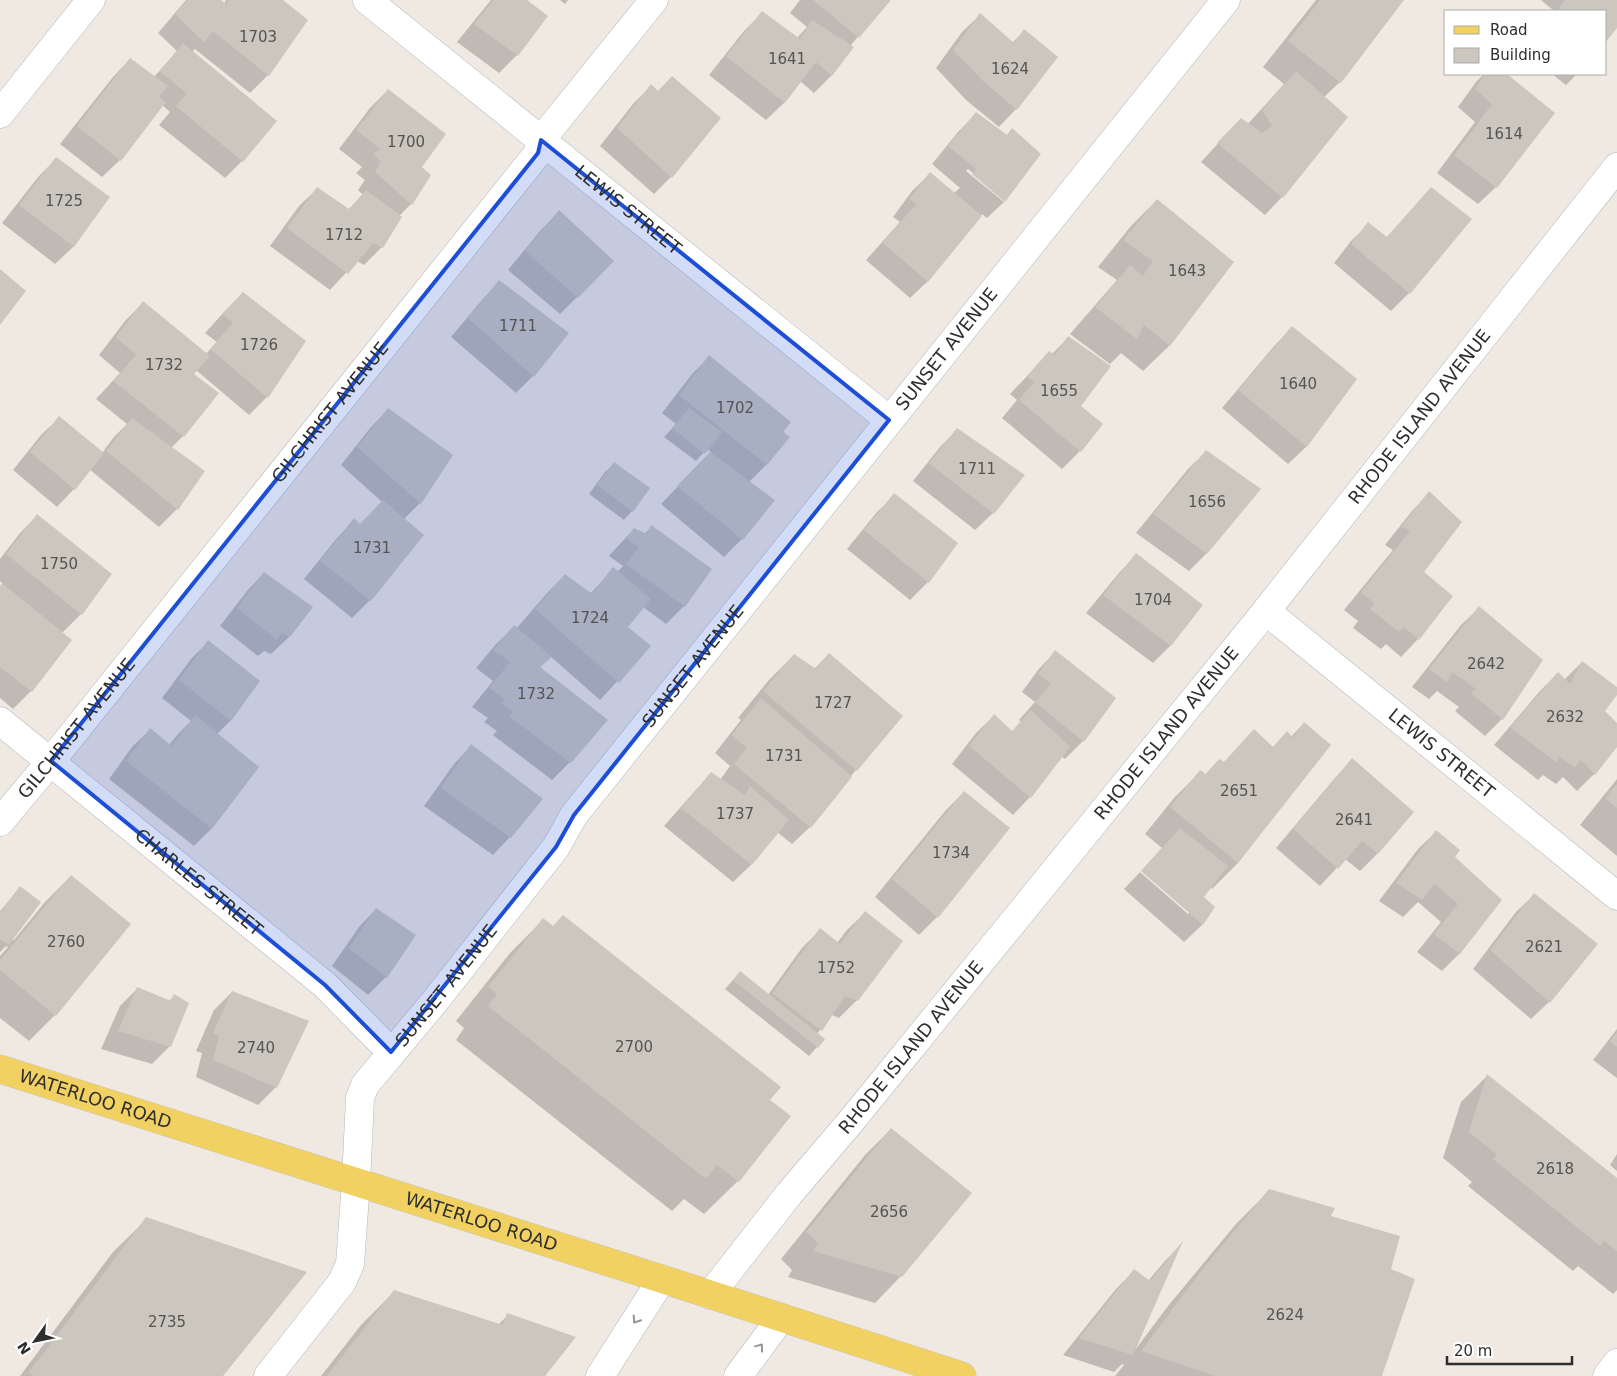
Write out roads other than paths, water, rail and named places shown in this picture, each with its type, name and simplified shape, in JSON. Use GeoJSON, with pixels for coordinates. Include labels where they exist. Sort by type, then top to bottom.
{"type":"FeatureCollection","features":[{"type":"Feature","properties":{"kind":"main road","name":"WATERLOO ROAD"},"geometry":{"type":"LineString","coordinates":[[0,1069],[962,1376]]}},
{"type":"Feature","properties":{"kind":"street"},"geometry":{"type":"LineString","coordinates":[[0,114],[91,0]]}},
{"type":"Feature","properties":{"kind":"street","name":"LEWIS STREET"},"geometry":{"type":"LineString","coordinates":[[367,0],[889,420]]}},
{"type":"Feature","properties":{"kind":"street","name":"GILCHRIST AVENUE"},"geometry":{"type":"LineString","coordinates":[[0,822],[538,153],[541,140],[654,0]]}},
{"type":"Feature","properties":{"kind":"street","name":"SUNSET AVENUE"},"geometry":{"type":"LineString","coordinates":[[268,1376],[342,1282],[350,1264],[360,1098],[365,1085],[435,1001],[556,846],[574,815],[1226,0]]}},
{"type":"Feature","properties":{"kind":"street","name":"RHODE ISLAND AVENUE"},"geometry":{"type":"LineString","coordinates":[[710,1295],[790,1194],[1266,611],[1617,167]]}},
{"type":"Feature","properties":{"kind":"street","name":"LEWIS STREET"},"geometry":{"type":"LineString","coordinates":[[1266,611],[1617,896]]}},
{"type":"Feature","properties":{"kind":"street","name":"CHARLES STREET"},"geometry":{"type":"LineString","coordinates":[[0,721],[325,985],[391,1052]]}},
{"type":"Feature","properties":{"kind":"street"},"geometry":{"type":"LineString","coordinates":[[600,1376],[662,1279]]}},
{"type":"Feature","properties":{"kind":"street"},"geometry":{"type":"LineString","coordinates":[[738,1376],[781,1318]]}},
{"type":"Feature","properties":{"kind":"street"},"geometry":{"type":"LineString","coordinates":[[1607,1376],[1617,1363]]}}]}
